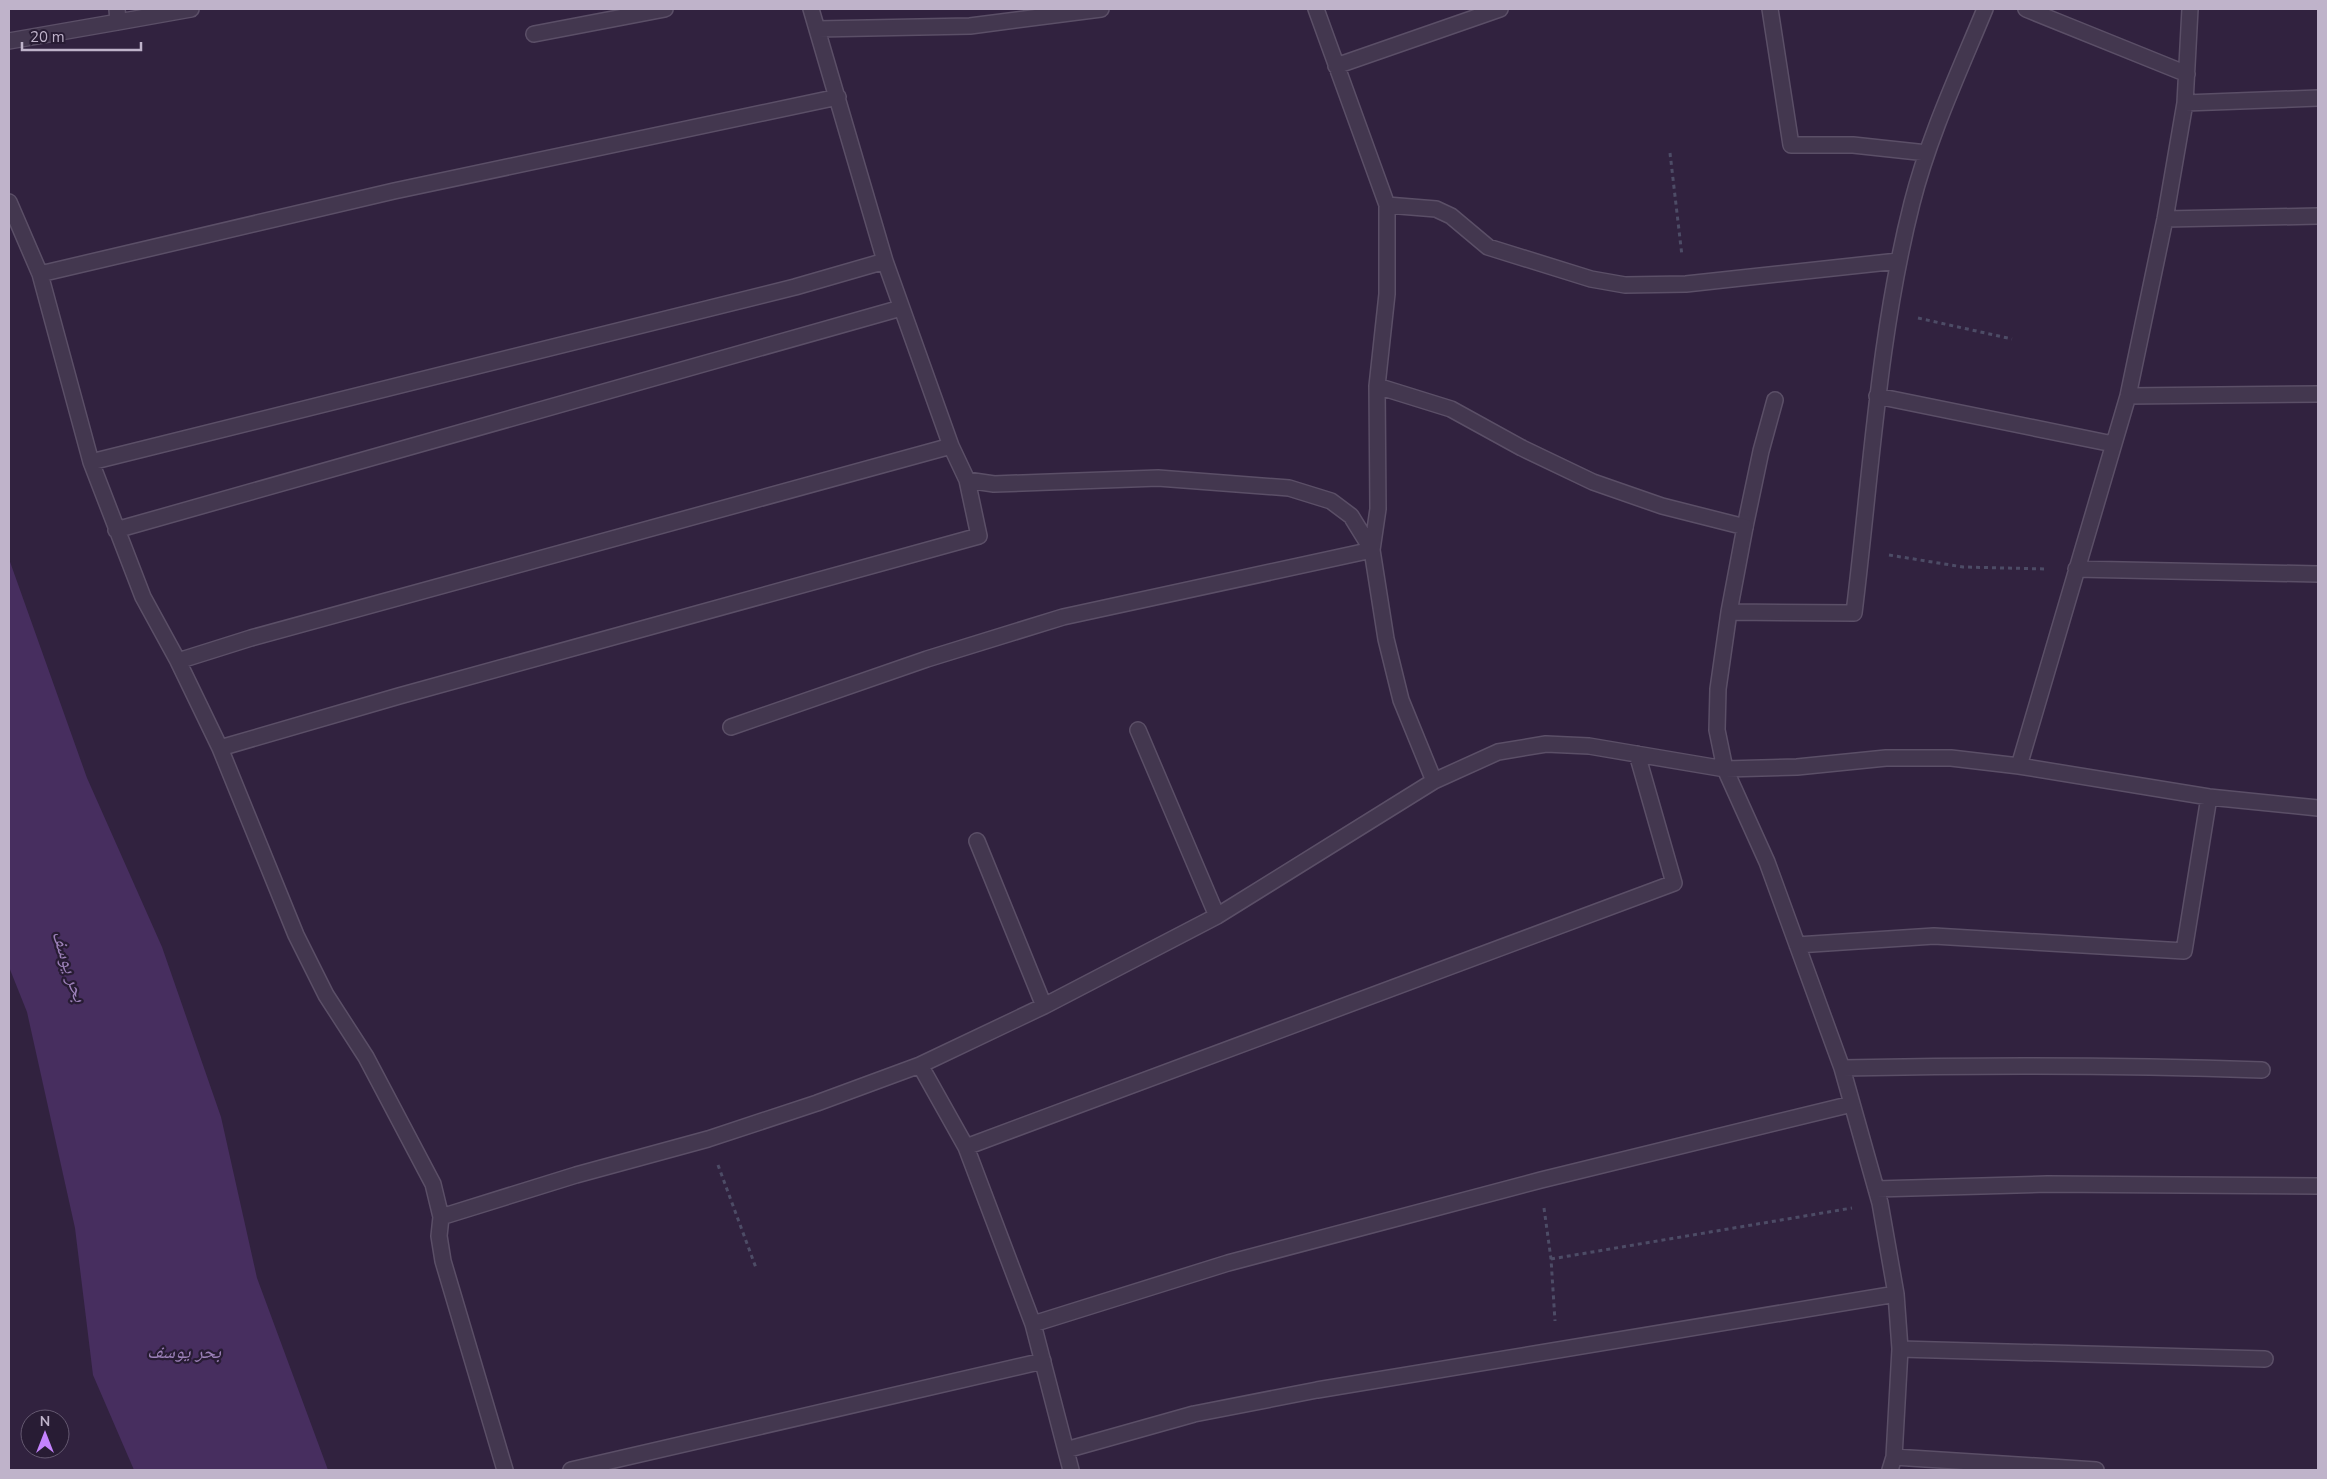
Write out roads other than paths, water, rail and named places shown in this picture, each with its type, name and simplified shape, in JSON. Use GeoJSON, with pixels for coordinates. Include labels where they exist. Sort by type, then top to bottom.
{"type":"FeatureCollection","features":[{"type":"Feature","properties":{"kind":"street"},"geometry":{"type":"LineString","coordinates":[[9,41],[117,16],[191,9]]}},
{"type":"Feature","properties":{"kind":"street"},"geometry":{"type":"LineString","coordinates":[[534,34],[665,9]]}},
{"type":"Feature","properties":{"kind":"street"},"geometry":{"type":"LineString","coordinates":[[220,748],[400,696],[979,536],[968,480],[951,446],[900,308],[885,261],[812,9]]}},
{"type":"Feature","properties":{"kind":"street"},"geometry":{"type":"LineString","coordinates":[[817,29],[970,26],[1101,9]]}},
{"type":"Feature","properties":{"kind":"street"},"geometry":{"type":"LineString","coordinates":[[1316,9],[1387,205],[1387,294],[1377,386],[1378,509],[1372,550],[1386,639],[1401,700],[1434,781]]}},
{"type":"Feature","properties":{"kind":"street"},"geometry":{"type":"LineString","coordinates":[[1336,66],[1500,9]]}},
{"type":"Feature","properties":{"kind":"street"},"geometry":{"type":"LineString","coordinates":[[1770,9],[1790,145],[1853,145],[1927,153]]}},
{"type":"Feature","properties":{"kind":"street"},"geometry":{"type":"LineString","coordinates":[[1729,612],[1854,613],[1877,396],[1898,260],[1927,153],[1985,9]]}},
{"type":"Feature","properties":{"kind":"street"},"geometry":{"type":"LineString","coordinates":[[2026,9],[2187,74]]}},
{"type":"Feature","properties":{"kind":"street"},"geometry":{"type":"LineString","coordinates":[[2019,766],[2128,396],[2165,219],[2185,102],[2190,9]]}},
{"type":"Feature","properties":{"kind":"street"},"geometry":{"type":"LineString","coordinates":[[40,274],[394,191],[838,97]]}},
{"type":"Feature","properties":{"kind":"street"},"geometry":{"type":"LineString","coordinates":[[2185,102],[2318,98]]}},
{"type":"Feature","properties":{"kind":"street"},"geometry":{"type":"LineString","coordinates":[[9,202],[40,274],[91,462],[143,597],[178,662],[220,748],[296,935],[326,995],[366,1057],[433,1184],[441,1217],[439,1236],[443,1261],[505,1470]]}},
{"type":"Feature","properties":{"kind":"street"},"geometry":{"type":"LineString","coordinates":[[1387,205],[1436,209],[1451,216],[1488,247],[1591,279],[1625,285],[1686,284],[1898,260]]}},
{"type":"Feature","properties":{"kind":"street"},"geometry":{"type":"LineString","coordinates":[[2165,219],[2318,216]]}},
{"type":"Feature","properties":{"kind":"street"},"geometry":{"type":"LineString","coordinates":[[91,462],[796,287],[885,261]]}},
{"type":"Feature","properties":{"kind":"street"},"geometry":{"type":"LineString","coordinates":[[116,530],[900,308]]}},
{"type":"Feature","properties":{"kind":"street"},"geometry":{"type":"LineString","coordinates":[[1377,386],[1451,409],[1522,448],[1593,482],[1662,506],[1745,526]]}},
{"type":"Feature","properties":{"kind":"street"},"geometry":{"type":"LineString","coordinates":[[2128,396],[2318,394]]}},
{"type":"Feature","properties":{"kind":"street"},"geometry":{"type":"LineString","coordinates":[[1877,396],[2113,444]]}},
{"type":"Feature","properties":{"kind":"street"},"geometry":{"type":"LineString","coordinates":[[1775,400],[1760,452],[1729,612],[1718,689],[1717,730],[1725,769],[1767,862],[1842,1068],[1878,1196],[1896,1294],[1900,1349],[1892,1464],[2096,1470]]}},
{"type":"Feature","properties":{"kind":"street"},"geometry":{"type":"LineString","coordinates":[[178,662],[251,638],[951,446]]}},
{"type":"Feature","properties":{"kind":"street"},"geometry":{"type":"LineString","coordinates":[[968,480],[994,484],[1158,478],[1289,488],[1330,501],[1351,516],[1372,550]]}},
{"type":"Feature","properties":{"kind":"street"},"geometry":{"type":"LineString","coordinates":[[731,727],[927,659],[1063,617],[1372,550]]}},
{"type":"Feature","properties":{"kind":"street"},"geometry":{"type":"LineString","coordinates":[[2076,569],[2318,574]]}},
{"type":"Feature","properties":{"kind":"street"},"geometry":{"type":"LineString","coordinates":[[1138,730],[1217,916]]}},
{"type":"Feature","properties":{"kind":"street"},"geometry":{"type":"LineString","coordinates":[[441,1217],[576,1175],[708,1139],[817,1103],[920,1065],[1044,1006],[1217,916],[1434,781],[1498,752],[1546,744],[1589,746],[1725,769],[1798,767],[1886,758],[1951,758],[2019,766],[2209,797],[2318,808]]}},
{"type":"Feature","properties":{"kind":"street"},"geometry":{"type":"LineString","coordinates":[[966,1147],[1674,883],[1637,754]]}},
{"type":"Feature","properties":{"kind":"street"},"geometry":{"type":"LineString","coordinates":[[1798,945],[1934,936],[2184,950],[2209,797]]}},
{"type":"Feature","properties":{"kind":"street"},"geometry":{"type":"LineString","coordinates":[[977,841],[1044,1006]]}},
{"type":"Feature","properties":{"kind":"street"},"geometry":{"type":"LineString","coordinates":[[920,1065],[966,1147],[1033,1324],[1071,1470]]}},
{"type":"Feature","properties":{"kind":"street"},"geometry":{"type":"LineString","coordinates":[[1842,1068],[1970,1066],[2181,1067],[2262,1070]]}},
{"type":"Feature","properties":{"kind":"street"},"geometry":{"type":"LineString","coordinates":[[1033,1324],[1228,1263],[1541,1180],[1852,1104]]}},
{"type":"Feature","properties":{"kind":"street"},"geometry":{"type":"LineString","coordinates":[[1878,1196],[2047,1184],[2318,1186]]}},
{"type":"Feature","properties":{"kind":"street"},"geometry":{"type":"LineString","coordinates":[[1066,1450],[1194,1414],[1317,1390],[1896,1294]]}},
{"type":"Feature","properties":{"kind":"street"},"geometry":{"type":"LineString","coordinates":[[1900,1349],[2265,1359]]}},
{"type":"Feature","properties":{"kind":"street"},"geometry":{"type":"LineString","coordinates":[[571,1470],[1043,1361]]}},
{"type":"Feature","properties":{"kind":"water","name":"بحر يوسف"},"geometry":{"type":"Polygon","coordinates":[[[9,559],[87,778],[162,947],[221,1117],[257,1278],[328,1470],[134,1470],[93,1375],[75,1228],[27,1012],[9,967],[9,559]]]}}]}
